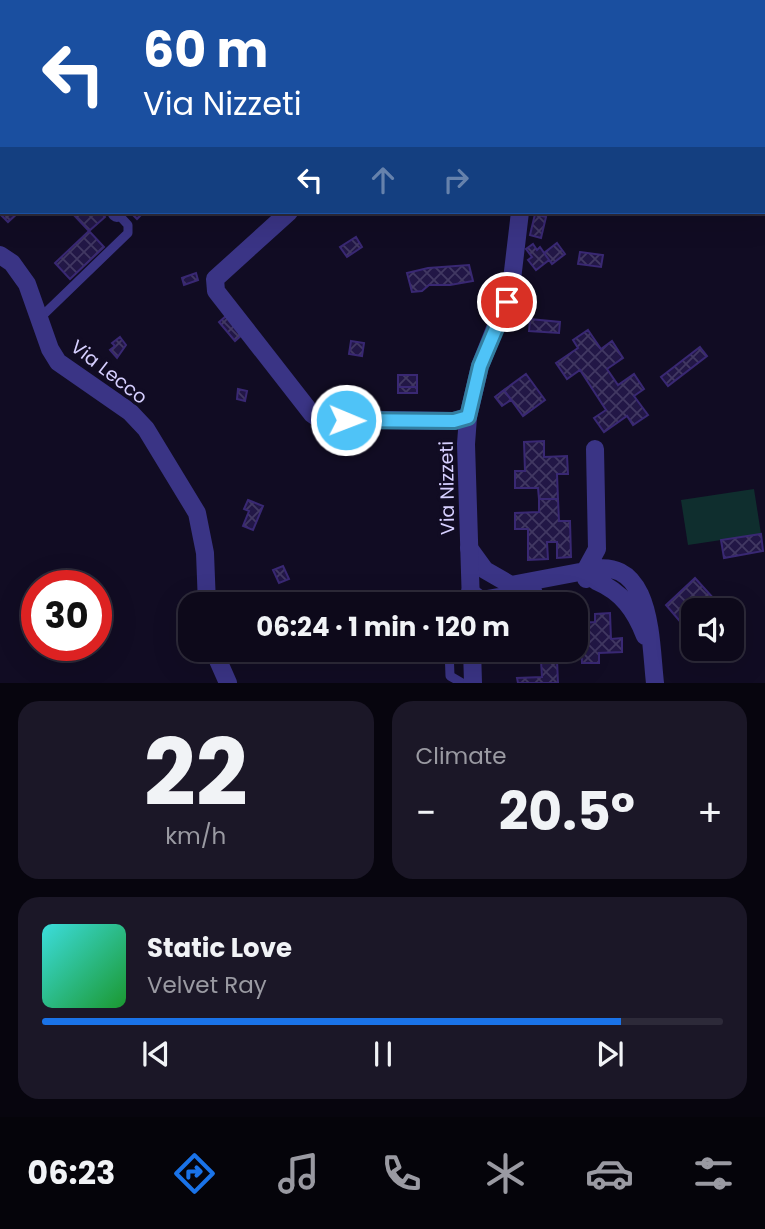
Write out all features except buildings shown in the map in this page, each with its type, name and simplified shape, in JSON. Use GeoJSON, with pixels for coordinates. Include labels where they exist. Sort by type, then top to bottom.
{"type":"FeatureCollection","features":[{"type":"Feature","properties":{"kind":"street"},"geometry":{"type":"LineString","coordinates":[[287,214],[215,279],[216,291],[312,414],[319,419],[454,421],[468,417]]}},
{"type":"Feature","properties":{"kind":"street","name":"Via Nizzeti"},"geometry":{"type":"LineString","coordinates":[[470,592],[466,444],[468,417],[480,366],[512,288],[520,214]]}},
{"type":"Feature","properties":{"kind":"street","name":"Via Lecco"},"geometry":{"type":"LineString","coordinates":[[0,256],[12,263],[27,284],[50,349],[58,362],[130,412],[146,429],[197,513],[205,553],[207,592]]}},
{"type":"Feature","properties":{"kind":"street"},"geometry":{"type":"LineString","coordinates":[[592,575],[597,549],[595,449]]}},
{"type":"Feature","properties":{"kind":"street"},"geometry":{"type":"LineString","coordinates":[[470,548],[485,570],[515,589]]}},
{"type":"Feature","properties":{"kind":"street"},"geometry":{"type":"LineString","coordinates":[[500,592],[592,575],[611,587],[628,603],[652,653],[655,683]]}},
{"type":"Feature","properties":{"kind":"street"},"geometry":{"type":"LineString","coordinates":[[219,662],[228,683]]}},
{"type":"Feature","properties":{"kind":"street"},"geometry":{"type":"LineString","coordinates":[[472,662],[473,683]]}},
{"type":"Feature","properties":{"kind":"lane"},"geometry":{"type":"LineString","coordinates":[[40,318],[128,233],[128,225],[119,214]]}},
{"type":"Feature","properties":{"kind":"lane"},"geometry":{"type":"LineString","coordinates":[[449,662],[450,676],[462,683]]}},
{"type":"Feature","properties":{"kind":"green space"},"geometry":{"type":"Polygon","coordinates":[[[754,489],[761,534],[688,545],[681,500],[754,489]]]}},
{"type":"Feature","properties":{"kind":"route"},"geometry":{"type":"LineString","coordinates":[[346,420],[454,421],[468,417],[480,366],[507,302]]}}]}
